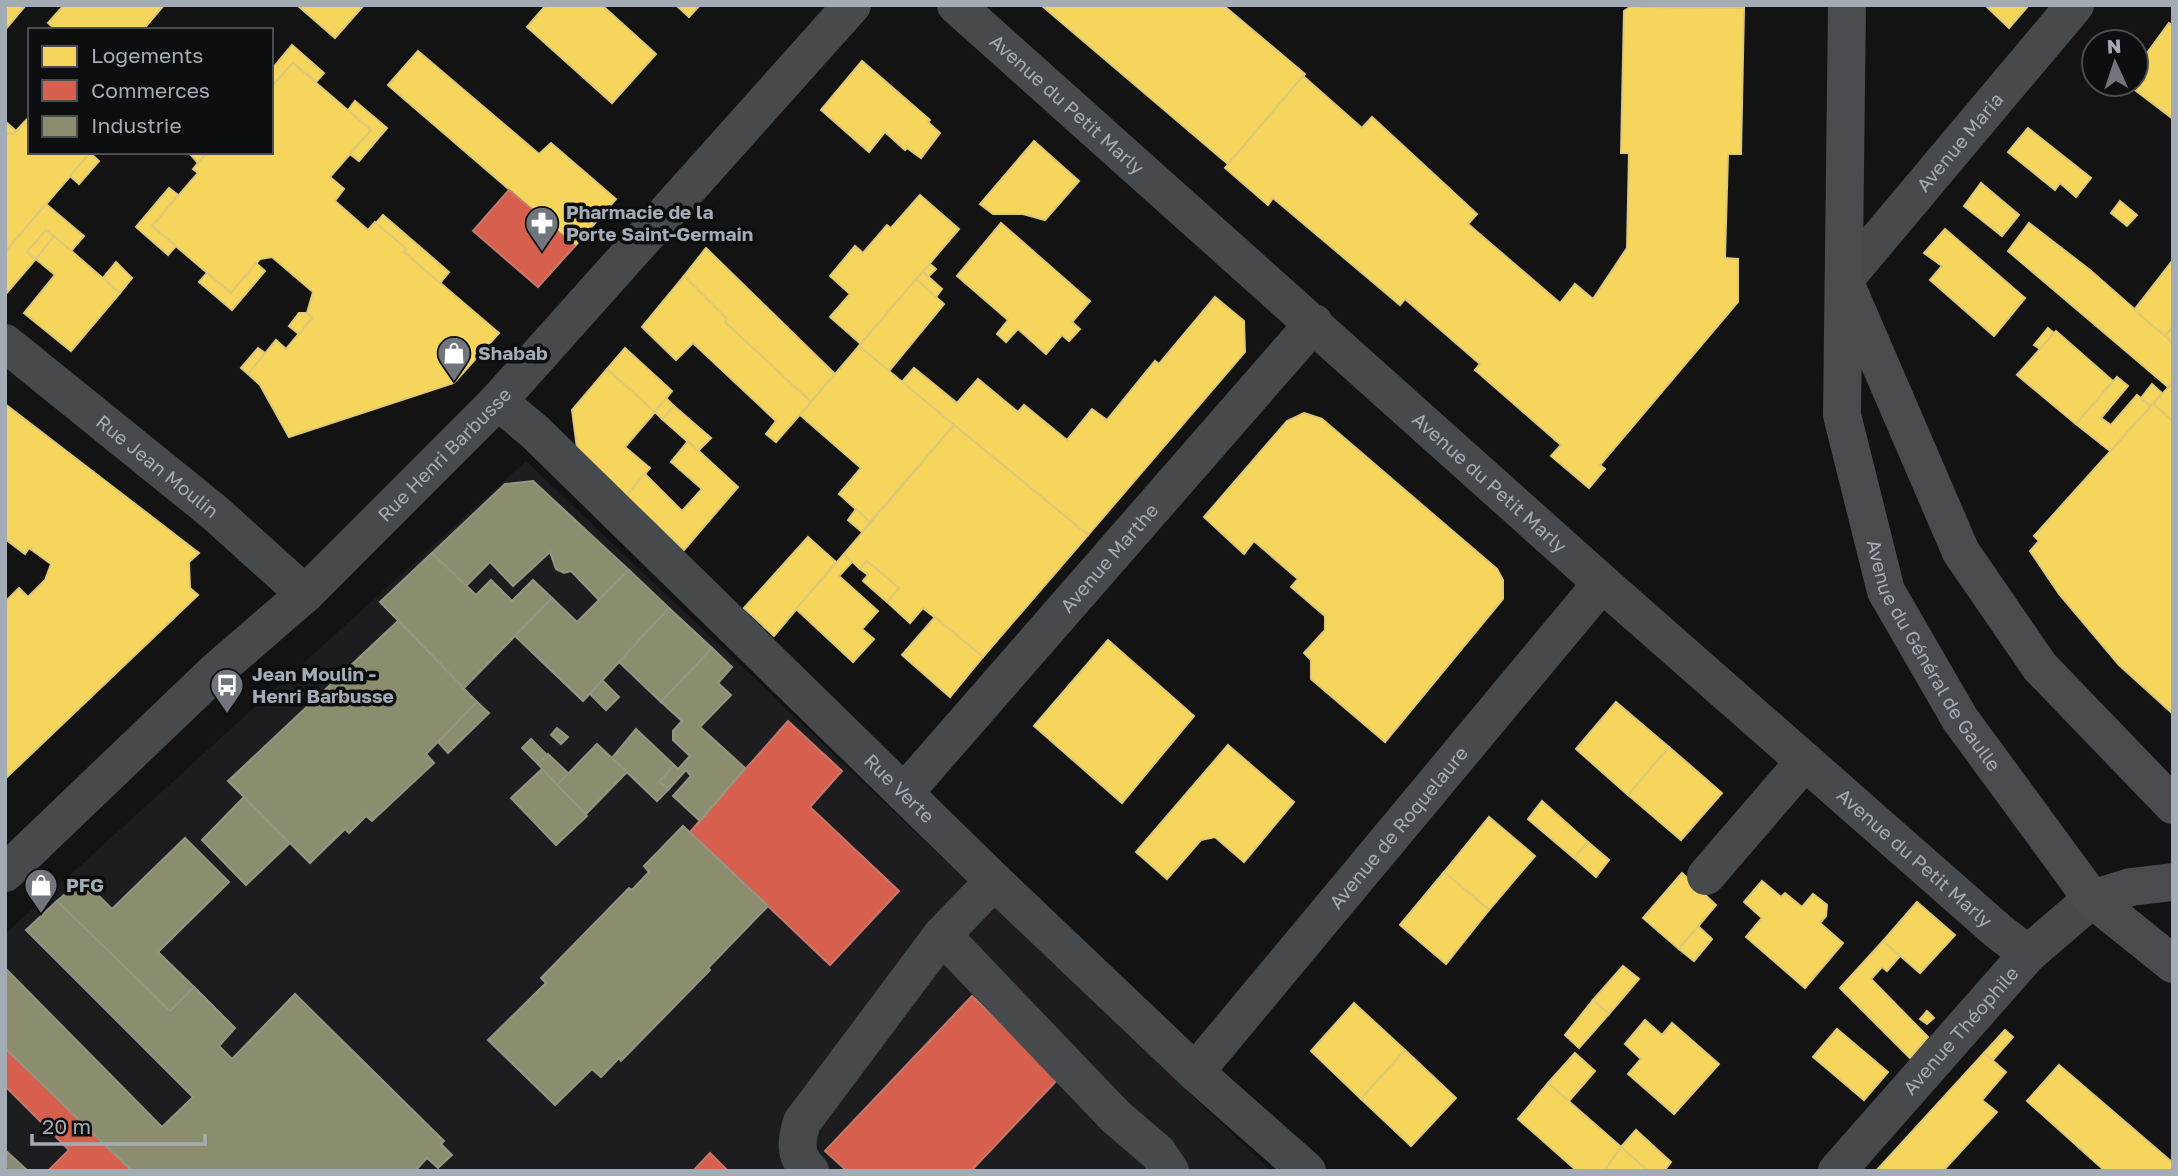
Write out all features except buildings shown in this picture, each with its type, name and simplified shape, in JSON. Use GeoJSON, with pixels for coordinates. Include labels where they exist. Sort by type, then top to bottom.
{"type":"FeatureCollection","features":[{"type":"Feature","properties":{"kind":"main road","name":"Avenue du Général de Gaulle"},"geometry":{"type":"LineString","coordinates":[[1847,5],[1842,415],[1886,591],[1959,719],[2092,899],[2173,964]]}},
{"type":"Feature","properties":{"kind":"main road","name":"Avenue du Général de Gaulle"},"geometry":{"type":"LineString","coordinates":[[1844,280],[1961,552],[2040,667],[2173,805]]}},
{"type":"Feature","properties":{"kind":"main road"},"geometry":{"type":"LineString","coordinates":[[2092,899],[2131,887],[2173,882]]}},
{"type":"Feature","properties":{"kind":"street","name":"Rue Henri Barbusse"},"geometry":{"type":"LineString","coordinates":[[5,873],[216,671],[305,594],[498,401],[852,5]]}},
{"type":"Feature","properties":{"kind":"street","name":"Avenue du Petit Marly"},"geometry":{"type":"LineString","coordinates":[[956,5],[1602,583],[1998,931],[2028,954]]}},
{"type":"Feature","properties":{"kind":"street","name":"Avenue Maria"},"geometry":{"type":"LineString","coordinates":[[1844,280],[2075,5]]}},
{"type":"Feature","properties":{"kind":"street","name":"Avenue Marthe"},"geometry":{"type":"LineString","coordinates":[[904,793],[1314,323]]}},
{"type":"Feature","properties":{"kind":"street","name":"Rue Jean Moulin"},"geometry":{"type":"LineString","coordinates":[[5,344],[214,512],[305,594]]}},
{"type":"Feature","properties":{"kind":"street","name":"Rue Verte"},"geometry":{"type":"LineString","coordinates":[[498,401],[535,432],[994,881],[1195,1072],[1307,1171]]}},
{"type":"Feature","properties":{"kind":"street","name":"Avenue de Roquelaure"},"geometry":{"type":"LineString","coordinates":[[1195,1072],[1602,583]]}},
{"type":"Feature","properties":{"kind":"street"},"geometry":{"type":"LineString","coordinates":[[1706,876],[1805,761]]}},
{"type":"Feature","properties":{"kind":"street"},"geometry":{"type":"LineString","coordinates":[[810,1171],[802,1164],[795,1143],[802,1122],[942,935],[994,881]]}},
{"type":"Feature","properties":{"kind":"street","name":"Avenue Théophile"},"geometry":{"type":"LineString","coordinates":[[1837,1171],[2028,954],[2092,899]]}},
{"type":"Feature","properties":{"kind":"street"},"geometry":{"type":"LineString","coordinates":[[942,935],[1115,1116],[1158,1153],[1170,1171]]}},
{"type":"Feature","properties":{"kind":"shaded area"},"geometry":{"type":"Polygon","coordinates":[[[526,461],[1271,1171],[5,1171],[5,934],[526,461]]]}},
{"type":"Feature","properties":{"kind":"place","name":"Pharmacie de la Porte Saint-Germain"},"geometry":{"type":"Point","coordinates":[542,253]}},
{"type":"Feature","properties":{"kind":"place","name":"Shabab"},"geometry":{"type":"Point","coordinates":[454,383]}},
{"type":"Feature","properties":{"kind":"place","name":"Jean Moulin - Henri Barbusse"},"geometry":{"type":"Point","coordinates":[227,715]}},
{"type":"Feature","properties":{"kind":"place","name":"PFG"},"geometry":{"type":"Point","coordinates":[41,915]}}]}
